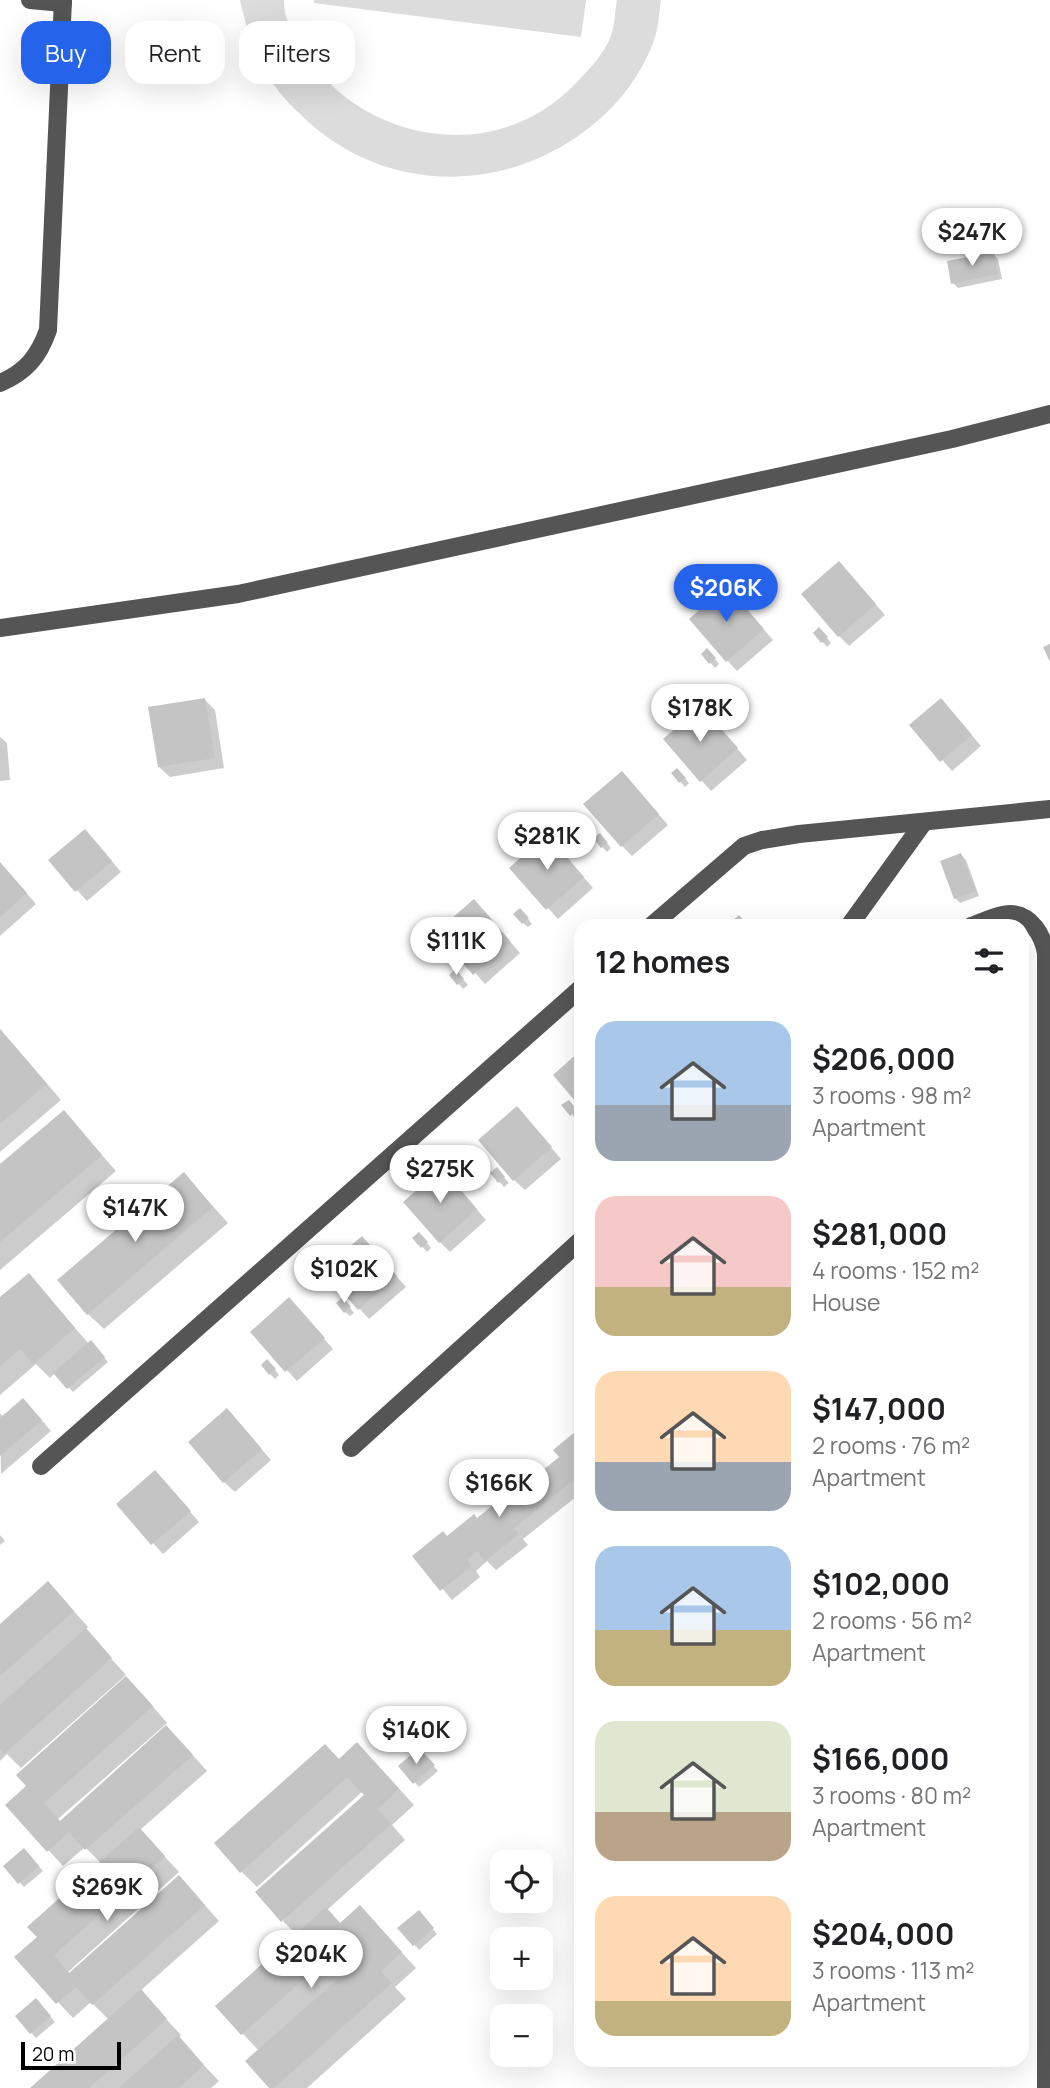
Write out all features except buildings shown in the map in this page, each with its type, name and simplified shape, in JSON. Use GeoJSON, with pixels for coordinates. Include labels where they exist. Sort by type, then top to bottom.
{"type":"FeatureCollection","features":[{"type":"Feature","properties":{"kind":"street"},"geometry":{"type":"LineString","coordinates":[[0,383],[14,377],[31,363],[42,347],[48,330],[63,1],[30,0]]}},
{"type":"Feature","properties":{"kind":"street"},"geometry":{"type":"LineString","coordinates":[[0,628],[238,594],[952,439],[1050,414]]}},
{"type":"Feature","properties":{"kind":"street"},"geometry":{"type":"LineString","coordinates":[[659,919],[744,846],[762,840],[1050,809]]}},
{"type":"Feature","properties":{"kind":"street"},"geometry":{"type":"LineString","coordinates":[[854,919],[924,822]]}},
{"type":"Feature","properties":{"kind":"street"},"geometry":{"type":"LineString","coordinates":[[992,919],[1015,914],[1024,919]]}},
{"type":"Feature","properties":{"kind":"street"},"geometry":{"type":"LineString","coordinates":[[1029,923],[1043,938],[1046,953],[1046,2088]]}},
{"type":"Feature","properties":{"kind":"street"},"geometry":{"type":"LineString","coordinates":[[41,1466],[574,994]]}},
{"type":"Feature","properties":{"kind":"street"},"geometry":{"type":"LineString","coordinates":[[351,1448],[574,1246]]}},
{"type":"Feature","properties":{"kind":"shaded area"},"geometry":{"type":"Polygon","coordinates":[[[240,0],[284,0],[287,21],[245,21],[240,0]]]}},
{"type":"Feature","properties":{"kind":"shaded area"},"geometry":{"type":"Polygon","coordinates":[[[314,0],[586,0],[581,37],[314,3],[314,0]]]}},
{"type":"Feature","properties":{"kind":"shaded area"},"geometry":{"type":"Polygon","coordinates":[[[617,0],[661,0],[656,32],[649,52],[634,80],[614,105],[578,136],[545,155],[509,169],[473,175],[436,176],[399,170],[364,158],[331,140],[274,84],[331,84],[365,110],[400,126],[437,134],[474,134],[511,126],[545,109],[592,66],[610,39],[617,0]]]}}]}
